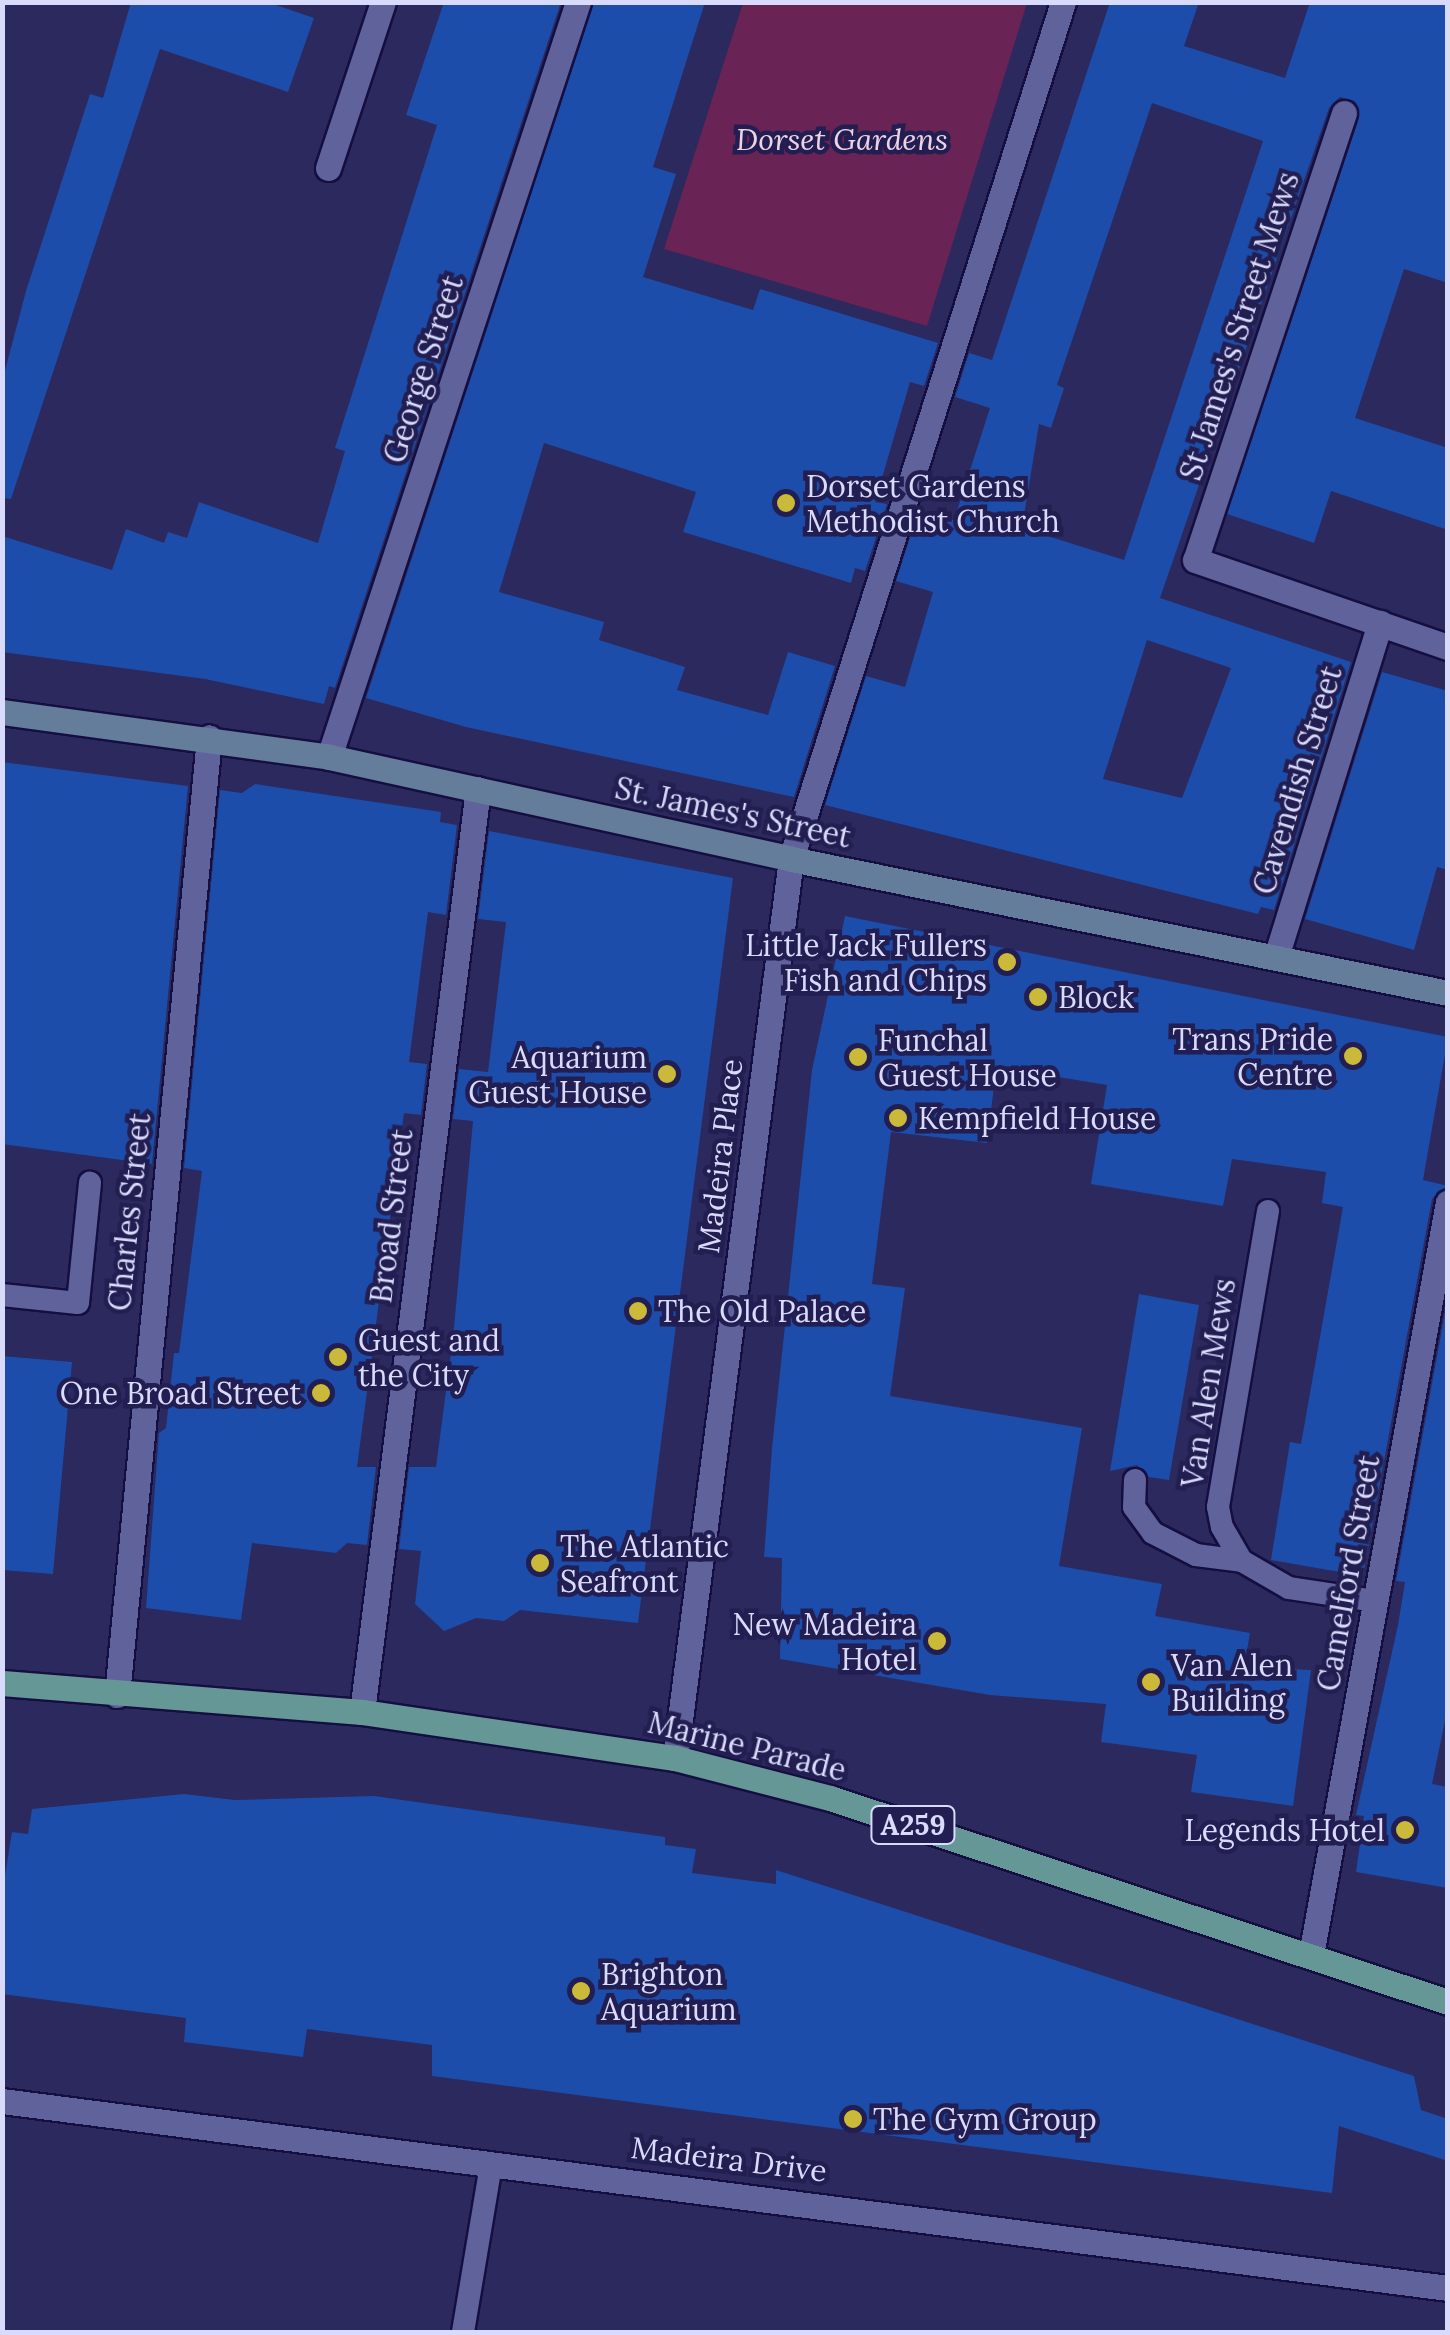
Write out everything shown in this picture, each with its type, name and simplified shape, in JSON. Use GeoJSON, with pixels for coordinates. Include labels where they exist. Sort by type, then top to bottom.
{"type":"FeatureCollection","features":[{"type":"Feature","properties":{"kind":"main road","name":"St. James's Street"},"geometry":{"type":"LineString","coordinates":[[2,712],[209,736],[329,756],[791,859],[1448,992]]}},
{"type":"Feature","properties":{"kind":"main road","name":"Marine Parade"},"geometry":{"type":"LineString","coordinates":[[2,1684],[362,1712],[675,1758],[830,1798],[1448,2002]]}},
{"type":"Feature","properties":{"kind":"street"},"geometry":{"type":"LineString","coordinates":[[328,168],[383,2]]}},
{"type":"Feature","properties":{"kind":"street","name":"George Street"},"geometry":{"type":"LineString","coordinates":[[329,756],[578,2]]}},
{"type":"Feature","properties":{"kind":"street"},"geometry":{"type":"LineString","coordinates":[[791,859],[1062,2]]}},
{"type":"Feature","properties":{"kind":"street","name":"St James's Street Mews"},"geometry":{"type":"LineString","coordinates":[[1344,113],[1195,560],[1380,624]]}},
{"type":"Feature","properties":{"kind":"street"},"geometry":{"type":"LineString","coordinates":[[1380,624],[1448,646]]}},
{"type":"Feature","properties":{"kind":"street","name":"Cavendish Street"},"geometry":{"type":"LineString","coordinates":[[1276,957],[1380,624]]}},
{"type":"Feature","properties":{"kind":"street","name":"Charles Street"},"geometry":{"type":"LineString","coordinates":[[117,1694],[209,736]]}},
{"type":"Feature","properties":{"kind":"street","name":"Broad Street"},"geometry":{"type":"LineString","coordinates":[[362,1712],[478,789]]}},
{"type":"Feature","properties":{"kind":"street","name":"Madeira Place"},"geometry":{"type":"LineString","coordinates":[[675,1758],[791,859]]}},
{"type":"Feature","properties":{"kind":"street","name":"Camelford Street"},"geometry":{"type":"LineString","coordinates":[[1311,1955],[1448,1202]]}},
{"type":"Feature","properties":{"kind":"street","name":"Madeira Drive"},"geometry":{"type":"LineString","coordinates":[[2,2101],[1448,2288]]}},
{"type":"Feature","properties":{"kind":"lane"},"geometry":{"type":"LineString","coordinates":[[2,1295],[78,1303],[90,1183]]}},
{"type":"Feature","properties":{"kind":"lane","name":"Van Alen Mews"},"geometry":{"type":"LineString","coordinates":[[1242,1560],[1218,1508],[1268,1211]]}},
{"type":"Feature","properties":{"kind":"lane","name":"Van Alen Mews"},"geometry":{"type":"LineString","coordinates":[[1136,1480],[1134,1508],[1153,1533],[1196,1555],[1242,1560],[1289,1588],[1375,1602]]}},
{"type":"Feature","properties":{"kind":"lane"},"geometry":{"type":"LineString","coordinates":[[463,2332],[491,2164]]}},
{"type":"Feature","properties":{"kind":"green space","name":"Dorset Gardens"},"geometry":{"type":"Polygon","coordinates":[[[743,3],[1027,3],[927,326],[664,249],[743,3]]]}},
{"type":"Feature","properties":{"kind":"building"},"geometry":{"type":"Polygon","coordinates":[[[131,2],[267,2],[314,18],[288,92],[160,49],[11,499],[2,498],[2,382],[26,291],[90,94],[103,98],[131,2]]]}},
{"type":"Feature","properties":{"kind":"building"},"geometry":{"type":"Polygon","coordinates":[[[444,2],[561,2],[335,688],[329,686],[324,704],[205,679],[2,652],[2,536],[112,570],[126,529],[164,543],[168,532],[187,538],[199,502],[318,543],[345,451],[335,448],[437,125],[406,115],[444,2]]]}},
{"type":"Feature","properties":{"kind":"building"},"geometry":{"type":"Polygon","coordinates":[[[594,2],[705,2],[653,167],[676,174],[643,277],[753,310],[760,289],[938,343],[924,386],[910,382],[875,502],[887,504],[865,571],[855,568],[851,583],[683,532],[696,492],[544,443],[499,592],[604,622],[599,640],[685,667],[677,690],[768,715],[788,652],[835,666],[794,797],[466,727],[366,698],[594,2]]]}},
{"type":"Feature","properties":{"kind":"building"},"geometry":{"type":"Polygon","coordinates":[[[1110,2],[1199,2],[1184,46],[1285,78],[1310,2],[1448,2],[1448,283],[1404,269],[1355,418],[1448,448],[1448,530],[1331,491],[1314,543],[1227,514],[1359,118],[1355,102],[1340,97],[1329,108],[1160,598],[1351,662],[1274,910],[1261,907],[1258,914],[825,805],[866,676],[905,687],[933,592],[896,581],[918,512],[954,520],[990,408],[955,397],[969,353],[992,360],[1110,2]],[[1152,103],[1057,385],[1064,388],[1051,428],[1039,424],[1022,528],[1124,560],[1263,141],[1152,103]],[[1147,640],[1103,779],[1182,798],[1231,668],[1147,640]]]}},
{"type":"Feature","properties":{"kind":"building"},"geometry":{"type":"Polygon","coordinates":[[[1382,672],[1448,691],[1448,870],[1437,867],[1414,950],[1305,919],[1382,672]]]}},
{"type":"Feature","properties":{"kind":"building"},"geometry":{"type":"Polygon","coordinates":[[[2,762],[188,786],[152,1164],[2,1144],[2,762]]]}},
{"type":"Feature","properties":{"kind":"building"},"geometry":{"type":"Polygon","coordinates":[[[255,784],[441,812],[440,822],[457,825],[446,915],[428,912],[409,1062],[427,1064],[421,1115],[404,1113],[357,1467],[376,1467],[367,1545],[347,1543],[336,1553],[252,1543],[241,1620],[146,1608],[159,1433],[166,1428],[174,1353],[179,1353],[202,1171],[184,1168],[220,790],[242,793],[255,784]]]}},
{"type":"Feature","properties":{"kind":"building"},"geometry":{"type":"Polygon","coordinates":[[[489,831],[733,878],[638,1623],[520,1610],[504,1621],[476,1618],[444,1631],[415,1604],[421,1551],[399,1549],[409,1467],[436,1467],[453,1338],[473,1121],[453,1119],[459,1069],[488,1072],[506,922],[478,919],[489,831]]]}},
{"type":"Feature","properties":{"kind":"building"},"geometry":{"type":"Polygon","coordinates":[[[845,916],[1448,1037],[1423,1180],[1448,1186],[1432,1199],[1363,1576],[1271,1560],[1290,1442],[1301,1444],[1343,1207],[1322,1203],[1326,1172],[1232,1159],[1223,1206],[1091,1184],[1107,1085],[1004,1068],[996,1070],[987,1143],[891,1132],[872,1284],[905,1288],[890,1396],[1082,1428],[1059,1566],[1162,1584],[1155,1616],[1250,1633],[1244,1667],[1311,1670],[1293,1806],[1191,1792],[1197,1755],[1101,1742],[1106,1704],[990,1695],[780,1659],[782,1558],[764,1557],[772,1448],[812,1070],[845,916]]]}},
{"type":"Feature","properties":{"kind":"building"},"geometry":{"type":"Polygon","coordinates":[[[1139,1294],[1199,1305],[1169,1480],[1149,1477],[1137,1465],[1110,1471],[1139,1294]]]}},
{"type":"Feature","properties":{"kind":"building"},"geometry":{"type":"Polygon","coordinates":[[[1448,1296],[1448,1706],[1432,1784],[1448,1787],[1448,1888],[1356,1872],[1364,1816],[1356,1815],[1398,1625],[1405,1582],[1396,1581],[1448,1296]]]}},
{"type":"Feature","properties":{"kind":"building"},"geometry":{"type":"Polygon","coordinates":[[[2,1356],[72,1362],[53,1574],[2,1570],[2,1356]]]}},
{"type":"Feature","properties":{"kind":"building","name":"Brighton Aquarium"},"geometry":{"type":"Polygon","coordinates":[[[184,1794],[235,1800],[374,1796],[665,1837],[665,1845],[696,1849],[692,1873],[776,1884],[776,1870],[1414,2076],[1421,2110],[1448,2119],[1448,2161],[1339,2126],[1332,2193],[432,2076],[432,2045],[307,2029],[303,2057],[184,2042],[186,2018],[2,1994],[2,1894],[12,1832],[28,1834],[32,1809],[184,1794]]]}},
{"type":"Feature","properties":{"kind":"place","name":"Dorset Gardens Methodist Church"},"geometry":{"type":"Point","coordinates":[786,503]}},
{"type":"Feature","properties":{"kind":"place","name":"Little Jack Fullers Fish and Chips"},"geometry":{"type":"Point","coordinates":[1007,962]}},
{"type":"Feature","properties":{"kind":"place","name":"Block"},"geometry":{"type":"Point","coordinates":[1038,997]}},
{"type":"Feature","properties":{"kind":"place","name":"Trans Pride Centre"},"geometry":{"type":"Point","coordinates":[1353,1056]}},
{"type":"Feature","properties":{"kind":"place","name":"Funchal Guest House"},"geometry":{"type":"Point","coordinates":[858,1057]}},
{"type":"Feature","properties":{"kind":"place","name":"Aquarium Guest House"},"geometry":{"type":"Point","coordinates":[667,1074]}},
{"type":"Feature","properties":{"kind":"place","name":"Kempfield House"},"geometry":{"type":"Point","coordinates":[898,1118]}},
{"type":"Feature","properties":{"kind":"place","name":"The Old Palace"},"geometry":{"type":"Point","coordinates":[638,1311]}},
{"type":"Feature","properties":{"kind":"place","name":"Guest and the City"},"geometry":{"type":"Point","coordinates":[338,1357]}},
{"type":"Feature","properties":{"kind":"place","name":"One Broad Street"},"geometry":{"type":"Point","coordinates":[321,1393]}},
{"type":"Feature","properties":{"kind":"place","name":"The Atlantic Seafront"},"geometry":{"type":"Point","coordinates":[540,1563]}},
{"type":"Feature","properties":{"kind":"place","name":"New Madeira Hotel"},"geometry":{"type":"Point","coordinates":[937,1641]}},
{"type":"Feature","properties":{"kind":"place","name":"Van Alen Building"},"geometry":{"type":"Point","coordinates":[1151,1682]}},
{"type":"Feature","properties":{"kind":"place","name":"Legends Hotel"},"geometry":{"type":"Point","coordinates":[1405,1830]}},
{"type":"Feature","properties":{"kind":"place","name":"Brighton Aquarium"},"geometry":{"type":"Point","coordinates":[581,1991]}},
{"type":"Feature","properties":{"kind":"place","name":"The Gym Group"},"geometry":{"type":"Point","coordinates":[853,2119]}}]}
